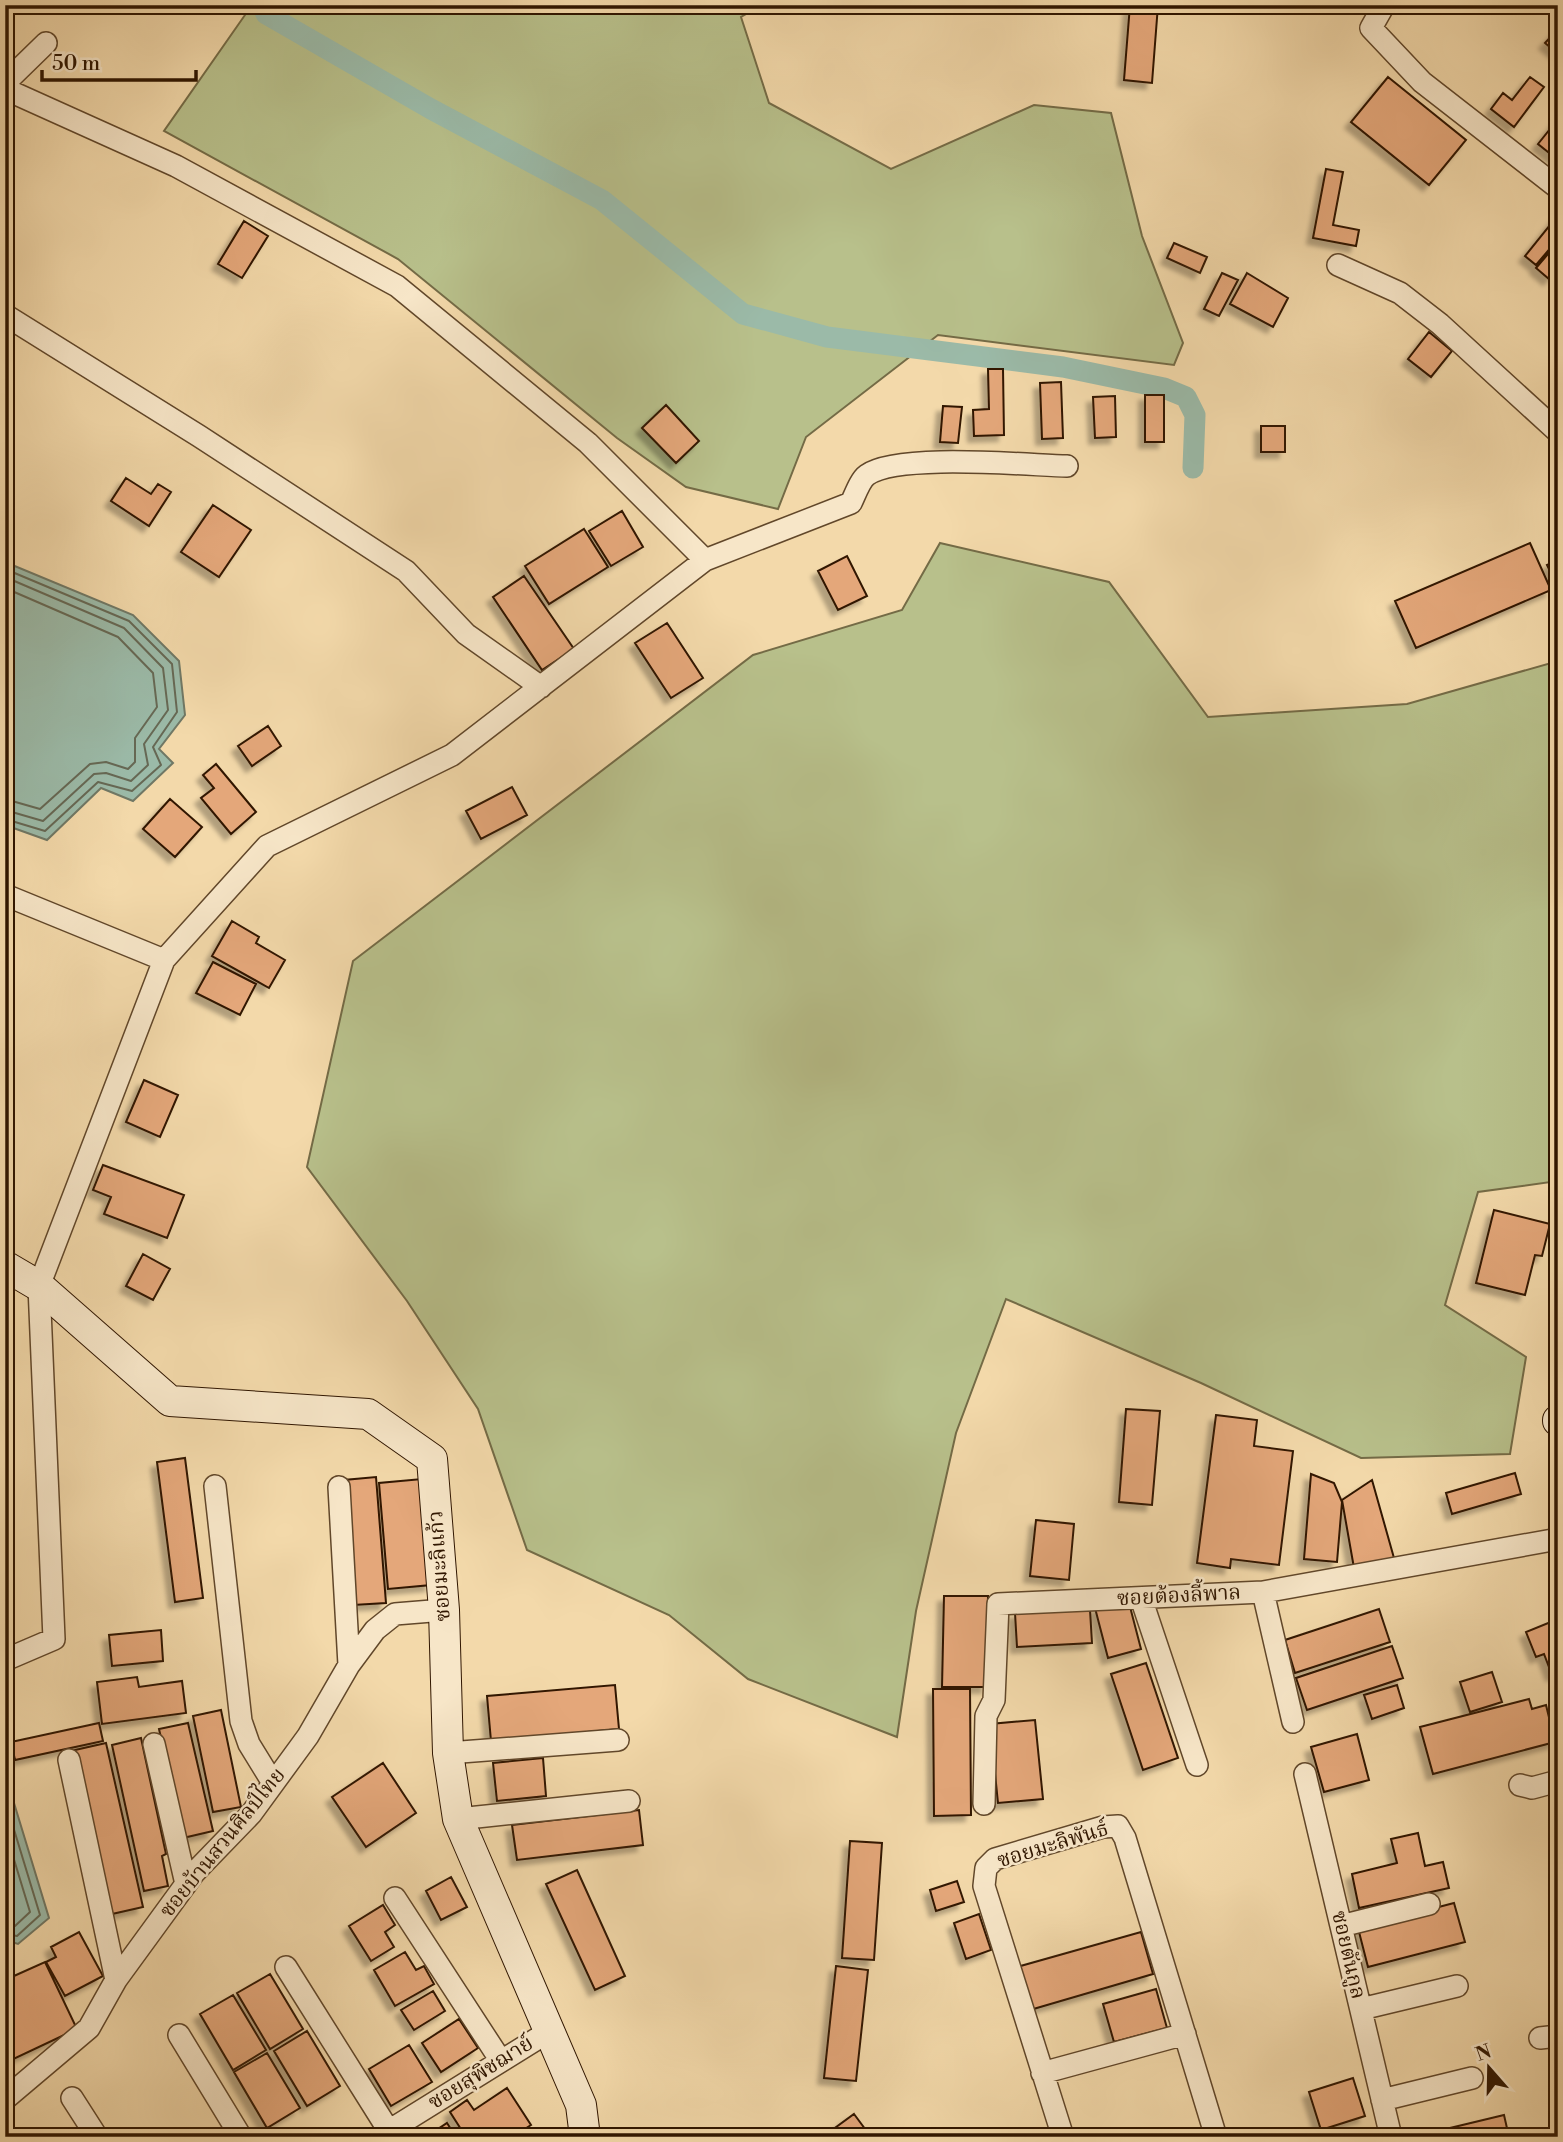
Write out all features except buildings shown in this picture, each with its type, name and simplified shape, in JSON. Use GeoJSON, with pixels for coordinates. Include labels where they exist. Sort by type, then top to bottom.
{"type":"FeatureCollection","features":[{"type":"Feature","properties":{"kind":"street"},"geometry":{"type":"LineString","coordinates":[[1384,5],[1371,28],[1379,37],[1422,82],[1558,188]]}},
{"type":"Feature","properties":{"kind":"street"},"geometry":{"type":"LineString","coordinates":[[5,83],[46,43]]}},
{"type":"Feature","properties":{"kind":"street"},"geometry":{"type":"LineString","coordinates":[[5,89],[176,166],[397,286],[588,443],[705,560]]}},
{"type":"Feature","properties":{"kind":"street"},"geometry":{"type":"LineString","coordinates":[[1338,265],[1400,293],[1440,324],[1558,432]]}},
{"type":"Feature","properties":{"kind":"street"},"geometry":{"type":"LineString","coordinates":[[5,315],[199,436],[406,571],[466,634],[541,687]]}},
{"type":"Feature","properties":{"kind":"street"},"geometry":{"type":"LineString","coordinates":[[5,1660],[54,1639],[39,1286],[164,960],[267,846],[452,755],[705,560],[851,503],[865,476],[885,466],[935,463],[1067,466]]}},
{"type":"Feature","properties":{"kind":"street"},"geometry":{"type":"LineString","coordinates":[[5,895],[164,960]]}},
{"type":"Feature","properties":{"kind":"street","name":"ซอยมะลิแก้ว"},"geometry":{"type":"LineString","coordinates":[[5,1266],[39,1286],[170,1401],[368,1414],[432,1459],[444,1610],[447,1753],[458,1819],[581,2105],[585,2137]]}},
{"type":"Feature","properties":{"kind":"street"},"geometry":{"type":"LineString","coordinates":[[215,1486],[241,1721],[248,1744],[273,1783]]}},
{"type":"Feature","properties":{"kind":"street"},"geometry":{"type":"LineString","coordinates":[[339,1486],[349,1665]]}},
{"type":"Feature","properties":{"kind":"street","name":"ซอยต้องลี้พาล"},"geometry":{"type":"LineString","coordinates":[[984,1804],[986,1716],[994,1700],[998,1604],[1263,1592],[1558,1539]]}},
{"type":"Feature","properties":{"kind":"street"},"geometry":{"type":"LineString","coordinates":[[1263,1592],[1293,1722]]}},
{"type":"Feature","properties":{"kind":"street"},"geometry":{"type":"LineString","coordinates":[[1141,1598],[1197,1765]]}},
{"type":"Feature","properties":{"kind":"street","name":"ซอยบ้านสวนศิลป์ไทย"},"geometry":{"type":"LineString","coordinates":[[5,2099],[89,2028],[116,1980],[186,1884],[251,1814],[308,1736],[349,1665],[375,1630],[395,1614],[444,1610]]}},
{"type":"Feature","properties":{"kind":"street"},"geometry":{"type":"LineString","coordinates":[[447,1753],[618,1740]]}},
{"type":"Feature","properties":{"kind":"street"},"geometry":{"type":"LineString","coordinates":[[154,1744],[186,1884]]}},
{"type":"Feature","properties":{"kind":"street"},"geometry":{"type":"LineString","coordinates":[[69,1760],[116,1980]]}},
{"type":"Feature","properties":{"kind":"street","name":"ซอยตันกูล"},"geometry":{"type":"LineString","coordinates":[[1306,1774],[1391,2137]]}},
{"type":"Feature","properties":{"kind":"street"},"geometry":{"type":"LineString","coordinates":[[1520,1785],[1532,1788],[1558,1781]]}},
{"type":"Feature","properties":{"kind":"street"},"geometry":{"type":"LineString","coordinates":[[458,1819],[629,1801]]}},
{"type":"Feature","properties":{"kind":"street","name":"ซอยมะลิพันธ์"},"geometry":{"type":"LineString","coordinates":[[1063,2137],[984,1886],[986,1868],[995,1858],[1103,1827],[1118,1826],[1125,1838],[1216,2137]]}},
{"type":"Feature","properties":{"kind":"street"},"geometry":{"type":"LineString","coordinates":[[395,1898],[500,2061]]}},
{"type":"Feature","properties":{"kind":"street"},"geometry":{"type":"LineString","coordinates":[[1341,1926],[1429,1904]]}},
{"type":"Feature","properties":{"kind":"street"},"geometry":{"type":"LineString","coordinates":[[286,1967],[384,2134]]}},
{"type":"Feature","properties":{"kind":"street"},"geometry":{"type":"LineString","coordinates":[[1361,2009],[1457,1986]]}},
{"type":"Feature","properties":{"kind":"street","name":"ซอยสุพิชฌาย์"},"geometry":{"type":"LineString","coordinates":[[384,2134],[548,2032]]}},
{"type":"Feature","properties":{"kind":"street"},"geometry":{"type":"LineString","coordinates":[[1042,2073],[1185,2034]]}},
{"type":"Feature","properties":{"kind":"street"},"geometry":{"type":"LineString","coordinates":[[178,2035],[241,2137]]}},
{"type":"Feature","properties":{"kind":"street"},"geometry":{"type":"LineString","coordinates":[[1382,2100],[1472,2078]]}},
{"type":"Feature","properties":{"kind":"street"},"geometry":{"type":"LineString","coordinates":[[72,2098],[97,2137]]}},
{"type":"Feature","properties":{"kind":"green space"},"geometry":{"type":"Polygon","coordinates":[[[246,5],[762,5],[741,17],[769,103],[891,169],[1034,105],[1111,113],[1142,236],[1183,343],[1174,365],[938,335],[806,437],[778,509],[686,487],[617,438],[398,259],[164,131],[245,15],[246,5]]]}},
{"type":"Feature","properties":{"kind":"green space"},"geometry":{"type":"Polygon","coordinates":[[[940,543],[1109,582],[1208,717],[1407,704],[1558,661],[1558,1181],[1478,1192],[1445,1305],[1526,1357],[1510,1454],[1361,1458],[1201,1383],[1006,1299],[956,1433],[916,1611],[897,1737],[748,1679],[669,1615],[527,1550],[478,1409],[407,1301],[307,1167],[353,961],[753,655],[902,610],[940,543]]]}},
{"type":"Feature","properties":{"kind":"water"},"geometry":{"type":"Polygon","coordinates":[[[5,562],[133,615],[179,661],[185,715],[159,749],[173,763],[133,801],[101,788],[47,840],[5,825],[5,562]]]}},
{"type":"Feature","properties":{"kind":"water"},"geometry":{"type":"Polygon","coordinates":[[[7,1780],[49,1918],[18,1944],[5,1940],[7,1780]]]}},
{"type":"Feature","properties":{"kind":"waterway"},"geometry":{"type":"LineString","coordinates":[[262,5],[266,14],[431,109],[602,200],[743,314],[827,337],[1063,367],[1164,388],[1186,397],[1195,415],[1193,468]]}}]}
